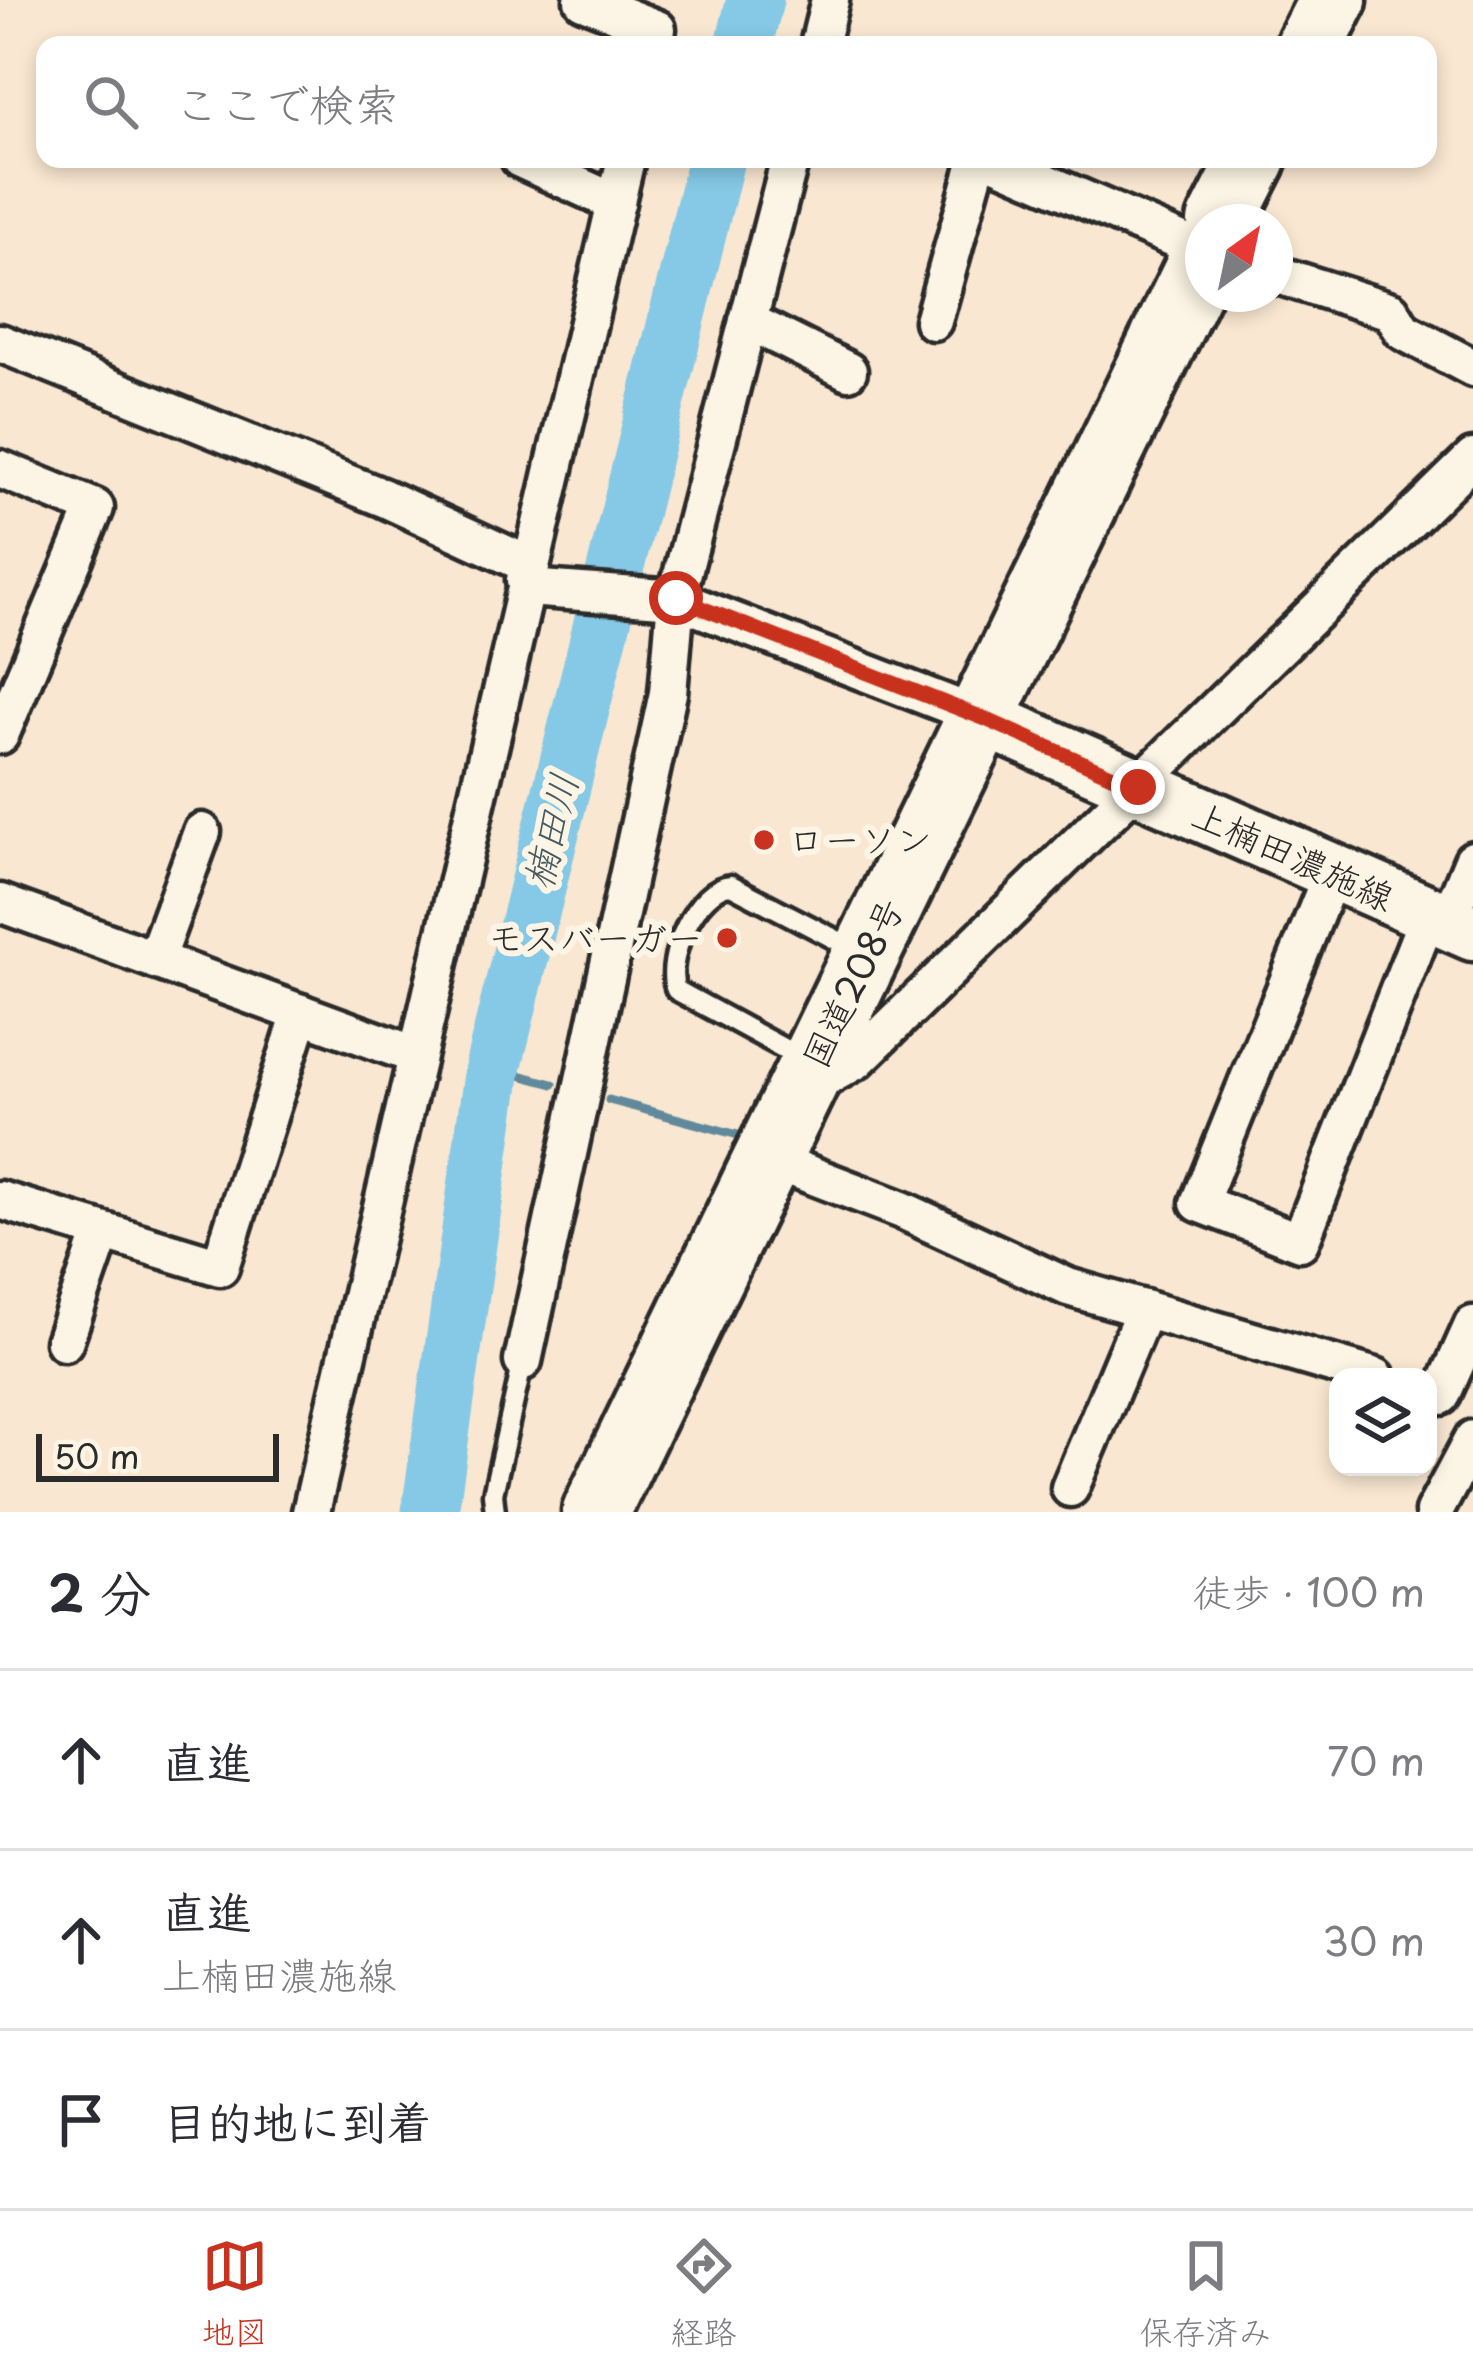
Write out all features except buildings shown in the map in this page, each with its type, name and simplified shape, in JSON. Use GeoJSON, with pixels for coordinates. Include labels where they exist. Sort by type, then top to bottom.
{"type":"FeatureCollection","features":[{"type":"Feature","properties":{"kind":"highway"},"geometry":{"type":"LineString","coordinates":[[1315,36],[1333,0]]}},
{"type":"Feature","properties":{"kind":"highway"},"geometry":{"type":"LineString","coordinates":[[1230,204],[1248,168]]}},
{"type":"Feature","properties":{"kind":"highway","name":"国道208号"},"geometry":{"type":"LineString","coordinates":[[596,1512],[1185,293]]}},
{"type":"Feature","properties":{"kind":"main road","name":"上楠田濃施線"},"geometry":{"type":"LineString","coordinates":[[983,718],[1450,924]]}},
{"type":"Feature","properties":{"kind":"street"},"geometry":{"type":"LineString","coordinates":[[583,0],[658,24]]}},
{"type":"Feature","properties":{"kind":"street"},"geometry":{"type":"LineString","coordinates":[[821,36],[830,0]]}},
{"type":"Feature","properties":{"kind":"street"},"geometry":{"type":"LineString","coordinates":[[540,168],[616,203]]}},
{"type":"Feature","properties":{"kind":"street"},"geometry":{"type":"LineString","coordinates":[[311,1512],[624,168]]}},
{"type":"Feature","properties":{"kind":"street"},"geometry":{"type":"LineString","coordinates":[[523,1361],[668,693],[672,597],[788,168]]}},
{"type":"Feature","properties":{"kind":"street"},"geometry":{"type":"LineString","coordinates":[[933,321],[976,168]]}},
{"type":"Feature","properties":{"kind":"street"},"geometry":{"type":"LineString","coordinates":[[1012,168],[1185,247]]}},
{"type":"Feature","properties":{"kind":"street"},"geometry":{"type":"LineString","coordinates":[[1293,280],[1391,311],[1403,331],[1473,368]]}},
{"type":"Feature","properties":{"kind":"street"},"geometry":{"type":"LineString","coordinates":[[748,321],[848,371]]}},
{"type":"Feature","properties":{"kind":"street"},"geometry":{"type":"LineString","coordinates":[[0,343],[384,498],[532,578],[672,597],[983,718]]}},
{"type":"Feature","properties":{"kind":"street"},"geometry":{"type":"LineString","coordinates":[[805,1079],[857,1060],[1473,458]]}},
{"type":"Feature","properties":{"kind":"street"},"geometry":{"type":"LineString","coordinates":[[0,470],[95,508],[12,670],[0,735]]}},
{"type":"Feature","properties":{"kind":"street"},"geometry":{"type":"LineString","coordinates":[[155,959],[202,832]]}},
{"type":"Feature","properties":{"kind":"street"},"geometry":{"type":"LineString","coordinates":[[1332,873],[1199,1203],[1300,1242],[1450,924],[1473,860]]}},
{"type":"Feature","properties":{"kind":"street"},"geometry":{"type":"LineString","coordinates":[[0,903],[415,1054]]}},
{"type":"Feature","properties":{"kind":"street"},"geometry":{"type":"LineString","coordinates":[[0,1200],[220,1267],[301,1013]]}},
{"type":"Feature","properties":{"kind":"street"},"geometry":{"type":"LineString","coordinates":[[767,1158],[902,1210],[1068,1287],[1345,1368]]}},
{"type":"Feature","properties":{"kind":"street"},"geometry":{"type":"LineString","coordinates":[[64,1342],[102,1232]]}},
{"type":"Feature","properties":{"kind":"street"},"geometry":{"type":"LineString","coordinates":[[1070,1487],[1145,1310]]}},
{"type":"Feature","properties":{"kind":"street"},"geometry":{"type":"LineString","coordinates":[[1448,1391],[1473,1325]]}},
{"type":"Feature","properties":{"kind":"street"},"geometry":{"type":"LineString","coordinates":[[1434,1512],[1473,1439]]}},
{"type":"Feature","properties":{"kind":"lane"},"geometry":{"type":"LineString","coordinates":[[805,1079],[737,1026],[676,990],[671,978],[676,948],[705,897],[721,885],[731,885],[866,956]]}},
{"type":"Feature","properties":{"kind":"lane"},"geometry":{"type":"LineString","coordinates":[[495,1512],[493,1494],[523,1361]]}},
{"type":"Feature","properties":{"kind":"waterway","name":"楠田川"},"geometry":{"type":"LineString","coordinates":[[746,36],[755,0]]}},
{"type":"Feature","properties":{"kind":"waterway","name":"楠田川"},"geometry":{"type":"LineString","coordinates":[[430,1512],[493,1068],[714,168]]}},
{"type":"Feature","properties":{"kind":"waterway"},"geometry":{"type":"LineString","coordinates":[[493,1068],[553,1084]]}},
{"type":"Feature","properties":{"kind":"waterway"},"geometry":{"type":"LineString","coordinates":[[609,1100],[742,1136]]}},
{"type":"Feature","properties":{"kind":"place","name":"ローソン"},"geometry":{"type":"Point","coordinates":[764,840]}},
{"type":"Feature","properties":{"kind":"place","name":"モスバーガー"},"geometry":{"type":"Point","coordinates":[727,938]}},
{"type":"Feature","properties":{"kind":"route"},"geometry":{"type":"LineString","coordinates":[[676,598],[983,718],[1138,787]]}}]}
